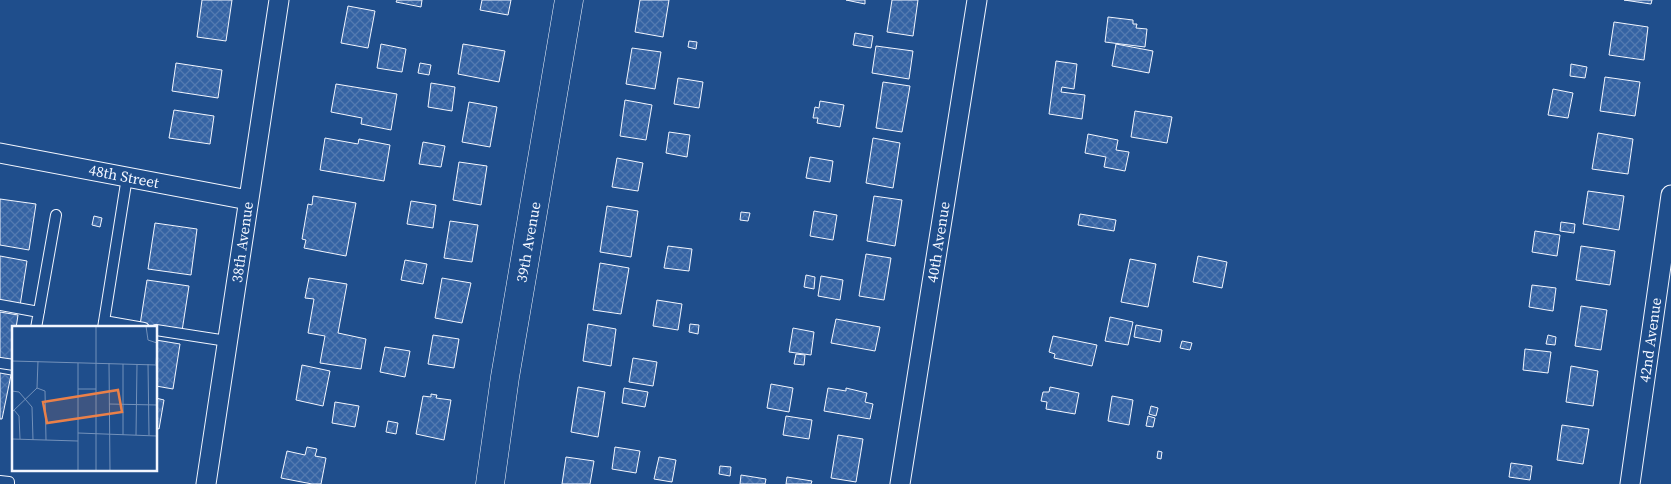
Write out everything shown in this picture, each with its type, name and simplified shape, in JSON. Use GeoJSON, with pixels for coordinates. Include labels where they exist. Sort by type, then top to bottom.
{"type":"FeatureCollection","features":[{"type":"Feature","properties":{"kind":"main road","name":"39th Avenue"},"geometry":{"type":"LineString","coordinates":[[490,484],[505,377],[569,0]]}},
{"type":"Feature","properties":{"kind":"street","name":"38th Avenue"},"geometry":{"type":"LineString","coordinates":[[206,484],[279,0]]}},
{"type":"Feature","properties":{"kind":"street","name":"40th Avenue"},"geometry":{"type":"LineString","coordinates":[[900,484],[977,0]]}},
{"type":"Feature","properties":{"kind":"street","name":"48th Street"},"geometry":{"type":"LineString","coordinates":[[0,153],[248,200]]}},
{"type":"Feature","properties":{"kind":"street","name":"42nd Avenue"},"geometry":{"type":"LineString","coordinates":[[1630,484],[1671,195]]}},
{"type":"Feature","properties":{"kind":"lane"},"geometry":{"type":"LineString","coordinates":[[117,326],[103,325],[127,177]]}},
{"type":"Feature","properties":{"kind":"lane"},"geometry":{"type":"LineString","coordinates":[[36,326],[56,215]]}},
{"type":"Feature","properties":{"kind":"lane"},"geometry":{"type":"LineString","coordinates":[[0,305],[39,312]]}},
{"type":"Feature","properties":{"kind":"lane"},"geometry":{"type":"LineString","coordinates":[[158,330],[227,341]]}},
{"type":"Feature","properties":{"kind":"lane"},"geometry":{"type":"LineString","coordinates":[[0,481],[9,482],[9,484]]}},
{"type":"Feature","properties":{"kind":"building"},"geometry":{"type":"Polygon","coordinates":[[[202,0],[232,0],[226,41],[197,37],[202,0]]]}},
{"type":"Feature","properties":{"kind":"building"},"geometry":{"type":"Polygon","coordinates":[[[397,0],[422,0],[421,7],[396,2],[397,0]]]}},
{"type":"Feature","properties":{"kind":"building"},"geometry":{"type":"Polygon","coordinates":[[[482,0],[511,0],[508,15],[480,10],[482,0]]]}},
{"type":"Feature","properties":{"kind":"building"},"geometry":{"type":"Polygon","coordinates":[[[640,0],[669,0],[663,37],[635,32],[640,0]]]}},
{"type":"Feature","properties":{"kind":"building"},"geometry":{"type":"Polygon","coordinates":[[[846,0],[865,0],[865,4],[846,0]]]}},
{"type":"Feature","properties":{"kind":"building"},"geometry":{"type":"Polygon","coordinates":[[[892,0],[918,0],[913,36],[887,32],[892,0]]]}},
{"type":"Feature","properties":{"kind":"building"},"geometry":{"type":"Polygon","coordinates":[[[1624,0],[1652,0],[1651,4],[1624,0]]]}},
{"type":"Feature","properties":{"kind":"building"},"geometry":{"type":"Polygon","coordinates":[[[348,6],[375,11],[368,48],[341,43],[348,6]]]}},
{"type":"Feature","properties":{"kind":"building"},"geometry":{"type":"Polygon","coordinates":[[[1108,17],[1133,20],[1133,24],[1137,24],[1136,28],[1147,29],[1145,47],[1105,42],[1108,17]]]}},
{"type":"Feature","properties":{"kind":"building"},"geometry":{"type":"Polygon","coordinates":[[[1614,22],[1648,27],[1644,60],[1609,55],[1614,22]]]}},
{"type":"Feature","properties":{"kind":"building"},"geometry":{"type":"Polygon","coordinates":[[[855,33],[873,36],[871,48],[853,45],[855,33]]]}},
{"type":"Feature","properties":{"kind":"building"},"geometry":{"type":"Polygon","coordinates":[[[689,41],[697,42],[696,49],[688,47],[689,41]]]}},
{"type":"Feature","properties":{"kind":"building"},"geometry":{"type":"Polygon","coordinates":[[[381,44],[406,49],[402,72],[377,68],[381,44]]]}},
{"type":"Feature","properties":{"kind":"building"},"geometry":{"type":"Polygon","coordinates":[[[463,44],[505,51],[499,82],[458,74],[463,44]]]}},
{"type":"Feature","properties":{"kind":"building"},"geometry":{"type":"Polygon","coordinates":[[[1116,44],[1153,51],[1149,73],[1112,66],[1116,44]]]}},
{"type":"Feature","properties":{"kind":"building"},"geometry":{"type":"Polygon","coordinates":[[[876,46],[913,51],[909,79],[872,73],[876,46]]]}},
{"type":"Feature","properties":{"kind":"building"},"geometry":{"type":"Polygon","coordinates":[[[632,48],[661,52],[655,89],[626,84],[632,48]]]}},
{"type":"Feature","properties":{"kind":"building"},"geometry":{"type":"Polygon","coordinates":[[[1056,61],[1077,64],[1074,89],[1062,87],[1061,92],[1085,95],[1082,119],[1049,114],[1056,61]]]}},
{"type":"Feature","properties":{"kind":"building"},"geometry":{"type":"Polygon","coordinates":[[[176,63],[222,70],[218,98],[172,91],[176,63]]]}},
{"type":"Feature","properties":{"kind":"building"},"geometry":{"type":"Polygon","coordinates":[[[420,63],[431,65],[429,75],[418,73],[420,63]]]}},
{"type":"Feature","properties":{"kind":"building"},"geometry":{"type":"Polygon","coordinates":[[[1571,64],[1587,67],[1585,78],[1570,76],[1571,64]]]}},
{"type":"Feature","properties":{"kind":"building"},"geometry":{"type":"Polygon","coordinates":[[[1605,77],[1640,82],[1635,116],[1600,111],[1605,77]]]}},
{"type":"Feature","properties":{"kind":"building"},"geometry":{"type":"Polygon","coordinates":[[[678,78],[703,82],[699,108],[674,104],[678,78]]]}},
{"type":"Feature","properties":{"kind":"building"},"geometry":{"type":"Polygon","coordinates":[[[883,82],[910,86],[902,132],[876,128],[883,82]]]}},
{"type":"Feature","properties":{"kind":"building"},"geometry":{"type":"Polygon","coordinates":[[[431,83],[455,87],[452,111],[428,107],[431,83]]]}},
{"type":"Feature","properties":{"kind":"building"},"geometry":{"type":"Polygon","coordinates":[[[336,84],[397,94],[391,130],[361,124],[362,118],[331,112],[336,84]]]}},
{"type":"Feature","properties":{"kind":"building"},"geometry":{"type":"Polygon","coordinates":[[[1553,89],[1573,93],[1568,118],[1548,115],[1553,89]]]}},
{"type":"Feature","properties":{"kind":"building"},"geometry":{"type":"Polygon","coordinates":[[[625,100],[652,105],[646,140],[620,136],[625,100]]]}},
{"type":"Feature","properties":{"kind":"building"},"geometry":{"type":"Polygon","coordinates":[[[820,101],[844,105],[840,127],[817,123],[818,118],[813,118],[815,107],[819,108],[820,101]]]}},
{"type":"Feature","properties":{"kind":"building"},"geometry":{"type":"Polygon","coordinates":[[[469,102],[497,107],[490,147],[462,142],[469,102]]]}},
{"type":"Feature","properties":{"kind":"building"},"geometry":{"type":"Polygon","coordinates":[[[174,110],[214,116],[210,144],[169,138],[174,110]]]}},
{"type":"Feature","properties":{"kind":"building"},"geometry":{"type":"Polygon","coordinates":[[[1135,111],[1172,117],[1167,143],[1131,137],[1135,111]]]}},
{"type":"Feature","properties":{"kind":"building"},"geometry":{"type":"Polygon","coordinates":[[[669,132],[690,135],[687,157],[666,153],[669,132]]]}},
{"type":"Feature","properties":{"kind":"building"},"geometry":{"type":"Polygon","coordinates":[[[1598,133],[1633,139],[1628,174],[1592,169],[1598,133]]]}},
{"type":"Feature","properties":{"kind":"building"},"geometry":{"type":"Polygon","coordinates":[[[1088,134],[1118,140],[1116,150],[1129,152],[1125,171],[1104,167],[1106,157],[1085,153],[1088,134]]]}},
{"type":"Feature","properties":{"kind":"building"},"geometry":{"type":"Polygon","coordinates":[[[325,138],[358,144],[359,139],[390,145],[384,181],[320,170],[325,138]]]}},
{"type":"Feature","properties":{"kind":"building"},"geometry":{"type":"Polygon","coordinates":[[[873,138],[900,143],[893,188],[866,183],[873,138]]]}},
{"type":"Feature","properties":{"kind":"building"},"geometry":{"type":"Polygon","coordinates":[[[423,142],[445,146],[441,167],[419,164],[423,142]]]}},
{"type":"Feature","properties":{"kind":"building"},"geometry":{"type":"Polygon","coordinates":[[[810,157],[833,161],[830,182],[806,178],[810,157]]]}},
{"type":"Feature","properties":{"kind":"building"},"geometry":{"type":"Polygon","coordinates":[[[617,158],[643,163],[638,191],[612,187],[617,158]]]}},
{"type":"Feature","properties":{"kind":"building"},"geometry":{"type":"Polygon","coordinates":[[[459,162],[487,166],[481,205],[453,200],[459,162]]]}},
{"type":"Feature","properties":{"kind":"building"},"geometry":{"type":"Polygon","coordinates":[[[1588,191],[1624,196],[1619,230],[1583,224],[1588,191]]]}},
{"type":"Feature","properties":{"kind":"building"},"geometry":{"type":"Polygon","coordinates":[[[313,196],[356,203],[346,256],[304,248],[306,240],[302,239],[308,204],[312,205],[313,196]]]}},
{"type":"Feature","properties":{"kind":"building"},"geometry":{"type":"Polygon","coordinates":[[[874,196],[902,200],[895,246],[867,241],[874,196]]]}},
{"type":"Feature","properties":{"kind":"building"},"geometry":{"type":"Polygon","coordinates":[[[0,199],[36,204],[29,250],[0,245],[0,199]]]}},
{"type":"Feature","properties":{"kind":"building"},"geometry":{"type":"Polygon","coordinates":[[[411,201],[436,205],[433,228],[407,224],[411,201]]]}},
{"type":"Feature","properties":{"kind":"building"},"geometry":{"type":"Polygon","coordinates":[[[607,206],[638,211],[631,257],[600,252],[607,206]]]}},
{"type":"Feature","properties":{"kind":"building"},"geometry":{"type":"Polygon","coordinates":[[[814,211],[837,215],[833,240],[810,236],[814,211]]]}},
{"type":"Feature","properties":{"kind":"building"},"geometry":{"type":"Polygon","coordinates":[[[741,212],[750,213],[748,221],[740,220],[741,212]]]}},
{"type":"Feature","properties":{"kind":"building"},"geometry":{"type":"Polygon","coordinates":[[[1080,214],[1116,220],[1114,231],[1078,225],[1080,214]]]}},
{"type":"Feature","properties":{"kind":"building"},"geometry":{"type":"Polygon","coordinates":[[[94,216],[102,218],[100,227],[92,225],[94,216]]]}},
{"type":"Feature","properties":{"kind":"building"},"geometry":{"type":"Polygon","coordinates":[[[450,221],[478,225],[472,262],[444,258],[450,221]]]}},
{"type":"Feature","properties":{"kind":"building"},"geometry":{"type":"Polygon","coordinates":[[[1561,222],[1575,224],[1574,233],[1560,231],[1561,222]]]}},
{"type":"Feature","properties":{"kind":"building"},"geometry":{"type":"Polygon","coordinates":[[[155,223],[197,229],[191,275],[148,269],[155,223]]]}},
{"type":"Feature","properties":{"kind":"building"},"geometry":{"type":"Polygon","coordinates":[[[1535,231],[1560,235],[1557,256],[1532,252],[1535,231]]]}},
{"type":"Feature","properties":{"kind":"building"},"geometry":{"type":"Polygon","coordinates":[[[668,246],[692,249],[689,271],[664,268],[668,246]]]}},
{"type":"Feature","properties":{"kind":"building"},"geometry":{"type":"Polygon","coordinates":[[[1581,246],[1615,251],[1610,285],[1576,280],[1581,246]]]}},
{"type":"Feature","properties":{"kind":"building"},"geometry":{"type":"Polygon","coordinates":[[[866,254],[891,258],[884,300],[859,296],[866,254]]]}},
{"type":"Feature","properties":{"kind":"building"},"geometry":{"type":"Polygon","coordinates":[[[0,256],[27,261],[20,306],[0,303],[0,256]]]}},
{"type":"Feature","properties":{"kind":"building"},"geometry":{"type":"Polygon","coordinates":[[[1198,256],[1227,262],[1222,288],[1193,282],[1198,256]]]}},
{"type":"Feature","properties":{"kind":"building"},"geometry":{"type":"Polygon","coordinates":[[[1130,259],[1156,264],[1148,307],[1121,302],[1130,259]]]}},
{"type":"Feature","properties":{"kind":"building"},"geometry":{"type":"Polygon","coordinates":[[[405,260],[427,264],[423,284],[401,280],[405,260]]]}},
{"type":"Feature","properties":{"kind":"building"},"geometry":{"type":"Polygon","coordinates":[[[600,263],[629,268],[621,314],[593,310],[600,263]]]}},
{"type":"Feature","properties":{"kind":"building"},"geometry":{"type":"Polygon","coordinates":[[[806,275],[815,277],[814,289],[804,287],[806,275]]]}},
{"type":"Feature","properties":{"kind":"building"},"geometry":{"type":"Polygon","coordinates":[[[821,276],[843,280],[840,300],[818,296],[821,276]]]}},
{"type":"Feature","properties":{"kind":"building"},"geometry":{"type":"Polygon","coordinates":[[[309,278],[347,284],[338,333],[366,339],[361,369],[320,363],[325,336],[308,333],[314,299],[305,298],[309,278]]]}},
{"type":"Feature","properties":{"kind":"building"},"geometry":{"type":"Polygon","coordinates":[[[442,278],[471,283],[462,323],[435,318],[442,278]]]}},
{"type":"Feature","properties":{"kind":"building"},"geometry":{"type":"Polygon","coordinates":[[[147,280],[189,286],[182,331],[158,328],[158,326],[140,325],[147,280]]]}},
{"type":"Feature","properties":{"kind":"building"},"geometry":{"type":"Polygon","coordinates":[[[1532,285],[1556,288],[1553,311],[1529,307],[1532,285]]]}},
{"type":"Feature","properties":{"kind":"building"},"geometry":{"type":"Polygon","coordinates":[[[657,300],[682,304],[678,330],[653,326],[657,300]]]}},
{"type":"Feature","properties":{"kind":"building"},"geometry":{"type":"Polygon","coordinates":[[[1581,306],[1607,310],[1601,350],[1575,346],[1581,306]]]}},
{"type":"Feature","properties":{"kind":"building"},"geometry":{"type":"Polygon","coordinates":[[[0,312],[18,315],[16,326],[12,326],[12,360],[0,358],[0,312]]]}},
{"type":"Feature","properties":{"kind":"building"},"geometry":{"type":"Polygon","coordinates":[[[1110,317],[1133,322],[1128,345],[1105,341],[1110,317]]]}},
{"type":"Feature","properties":{"kind":"building"},"geometry":{"type":"Polygon","coordinates":[[[836,319],[880,327],[875,351],[831,343],[836,319]]]}},
{"type":"Feature","properties":{"kind":"building"},"geometry":{"type":"Polygon","coordinates":[[[588,324],[616,329],[611,366],[583,361],[588,324]]]}},
{"type":"Feature","properties":{"kind":"building"},"geometry":{"type":"Polygon","coordinates":[[[690,324],[699,325],[698,334],[689,332],[690,324]]]}},
{"type":"Feature","properties":{"kind":"building"},"geometry":{"type":"Polygon","coordinates":[[[1136,325],[1162,330],[1160,342],[1134,337],[1136,325]]]}},
{"type":"Feature","properties":{"kind":"building"},"geometry":{"type":"Polygon","coordinates":[[[793,328],[814,332],[811,355],[789,352],[793,328]]]}},
{"type":"Feature","properties":{"kind":"building"},"geometry":{"type":"Polygon","coordinates":[[[433,335],[459,339],[454,368],[428,364],[433,335]]]}},
{"type":"Feature","properties":{"kind":"building"},"geometry":{"type":"Polygon","coordinates":[[[1548,335],[1556,337],[1555,345],[1546,344],[1548,335]]]}},
{"type":"Feature","properties":{"kind":"building"},"geometry":{"type":"Polygon","coordinates":[[[1053,336],[1097,345],[1092,366],[1054,358],[1055,354],[1049,352],[1053,336]]]}},
{"type":"Feature","properties":{"kind":"building"},"geometry":{"type":"Polygon","coordinates":[[[158,340],[180,344],[173,389],[158,386],[158,340]]]}},
{"type":"Feature","properties":{"kind":"building"},"geometry":{"type":"Polygon","coordinates":[[[1182,341],[1192,343],[1190,350],[1180,348],[1182,341]]]}},
{"type":"Feature","properties":{"kind":"building"},"geometry":{"type":"Polygon","coordinates":[[[385,347],[410,351],[405,377],[380,372],[385,347]]]}},
{"type":"Feature","properties":{"kind":"building"},"geometry":{"type":"Polygon","coordinates":[[[1525,349],[1551,352],[1548,373],[1523,370],[1525,349]]]}},
{"type":"Feature","properties":{"kind":"building"},"geometry":{"type":"Polygon","coordinates":[[[796,354],[805,355],[804,365],[794,364],[796,354]]]}},
{"type":"Feature","properties":{"kind":"building"},"geometry":{"type":"Polygon","coordinates":[[[633,358],[657,362],[653,386],[629,382],[633,358]]]}},
{"type":"Feature","properties":{"kind":"building"},"geometry":{"type":"Polygon","coordinates":[[[302,365],[330,371],[323,406],[296,400],[302,365]]]}},
{"type":"Feature","properties":{"kind":"building"},"geometry":{"type":"Polygon","coordinates":[[[1571,366],[1598,371],[1593,406],[1566,402],[1571,366]]]}},
{"type":"Feature","properties":{"kind":"building"},"geometry":{"type":"Polygon","coordinates":[[[0,373],[11,375],[2,419],[0,419],[0,373]]]}},
{"type":"Feature","properties":{"kind":"building"},"geometry":{"type":"Polygon","coordinates":[[[771,384],[793,388],[789,412],[767,408],[771,384]]]}},
{"type":"Feature","properties":{"kind":"building"},"geometry":{"type":"Polygon","coordinates":[[[578,387],[605,392],[598,437],[571,432],[578,387]]]}},
{"type":"Feature","properties":{"kind":"building"},"geometry":{"type":"Polygon","coordinates":[[[1050,387],[1079,393],[1075,414],[1046,409],[1047,402],[1041,401],[1043,392],[1049,392],[1050,387]]]}},
{"type":"Feature","properties":{"kind":"building"},"geometry":{"type":"Polygon","coordinates":[[[624,388],[648,392],[645,407],[622,403],[624,388]]]}},
{"type":"Feature","properties":{"kind":"building"},"geometry":{"type":"Polygon","coordinates":[[[828,388],[846,391],[846,388],[867,393],[865,402],[873,404],[870,419],[824,411],[828,388]]]}},
{"type":"Feature","properties":{"kind":"building"},"geometry":{"type":"Polygon","coordinates":[[[431,394],[437,395],[436,398],[451,400],[444,440],[416,434],[423,396],[431,397],[431,394]]]}},
{"type":"Feature","properties":{"kind":"building"},"geometry":{"type":"Polygon","coordinates":[[[1112,396],[1133,400],[1129,425],[1108,421],[1112,396]]]}},
{"type":"Feature","properties":{"kind":"building"},"geometry":{"type":"Polygon","coordinates":[[[158,398],[164,400],[158,429],[158,398]]]}},
{"type":"Feature","properties":{"kind":"building"},"geometry":{"type":"Polygon","coordinates":[[[335,402],[359,406],[355,427],[332,423],[335,402]]]}},
{"type":"Feature","properties":{"kind":"building"},"geometry":{"type":"Polygon","coordinates":[[[1151,406],[1158,408],[1156,416],[1149,414],[1151,406]]]}},
{"type":"Feature","properties":{"kind":"building"},"geometry":{"type":"Polygon","coordinates":[[[786,416],[812,420],[809,439],[783,435],[786,416]]]}},
{"type":"Feature","properties":{"kind":"building"},"geometry":{"type":"Polygon","coordinates":[[[1148,416],[1155,418],[1153,427],[1146,426],[1148,416]]]}},
{"type":"Feature","properties":{"kind":"building"},"geometry":{"type":"Polygon","coordinates":[[[388,421],[398,423],[396,434],[386,432],[388,421]]]}},
{"type":"Feature","properties":{"kind":"building"},"geometry":{"type":"Polygon","coordinates":[[[1562,425],[1589,429],[1583,464],[1557,460],[1562,425]]]}},
{"type":"Feature","properties":{"kind":"building"},"geometry":{"type":"Polygon","coordinates":[[[838,435],[863,439],[856,482],[831,478],[838,435]]]}},
{"type":"Feature","properties":{"kind":"building"},"geometry":{"type":"Polygon","coordinates":[[[307,447],[317,449],[315,456],[326,458],[321,484],[281,478],[287,451],[305,455],[307,447]]]}},
{"type":"Feature","properties":{"kind":"building"},"geometry":{"type":"Polygon","coordinates":[[[615,447],[640,451],[636,473],[612,469],[615,447]]]}},
{"type":"Feature","properties":{"kind":"building"},"geometry":{"type":"Polygon","coordinates":[[[1158,451],[1162,452],[1161,459],[1157,458],[1158,451]]]}},
{"type":"Feature","properties":{"kind":"building"},"geometry":{"type":"Polygon","coordinates":[[[566,457],[594,461],[590,484],[562,484],[566,457]]]}},
{"type":"Feature","properties":{"kind":"building"},"geometry":{"type":"Polygon","coordinates":[[[659,457],[676,460],[672,482],[654,479],[659,457]]]}},
{"type":"Feature","properties":{"kind":"building"},"geometry":{"type":"Polygon","coordinates":[[[1511,463],[1532,466],[1530,480],[1509,477],[1511,463]]]}},
{"type":"Feature","properties":{"kind":"building"},"geometry":{"type":"Polygon","coordinates":[[[720,466],[731,467],[730,476],[719,474],[720,466]]]}},
{"type":"Feature","properties":{"kind":"building"},"geometry":{"type":"Polygon","coordinates":[[[741,475],[766,479],[765,484],[740,484],[741,475]]]}},
{"type":"Feature","properties":{"kind":"building"},"geometry":{"type":"Polygon","coordinates":[[[787,477],[812,481],[811,484],[786,484],[787,477]]]}}]}
